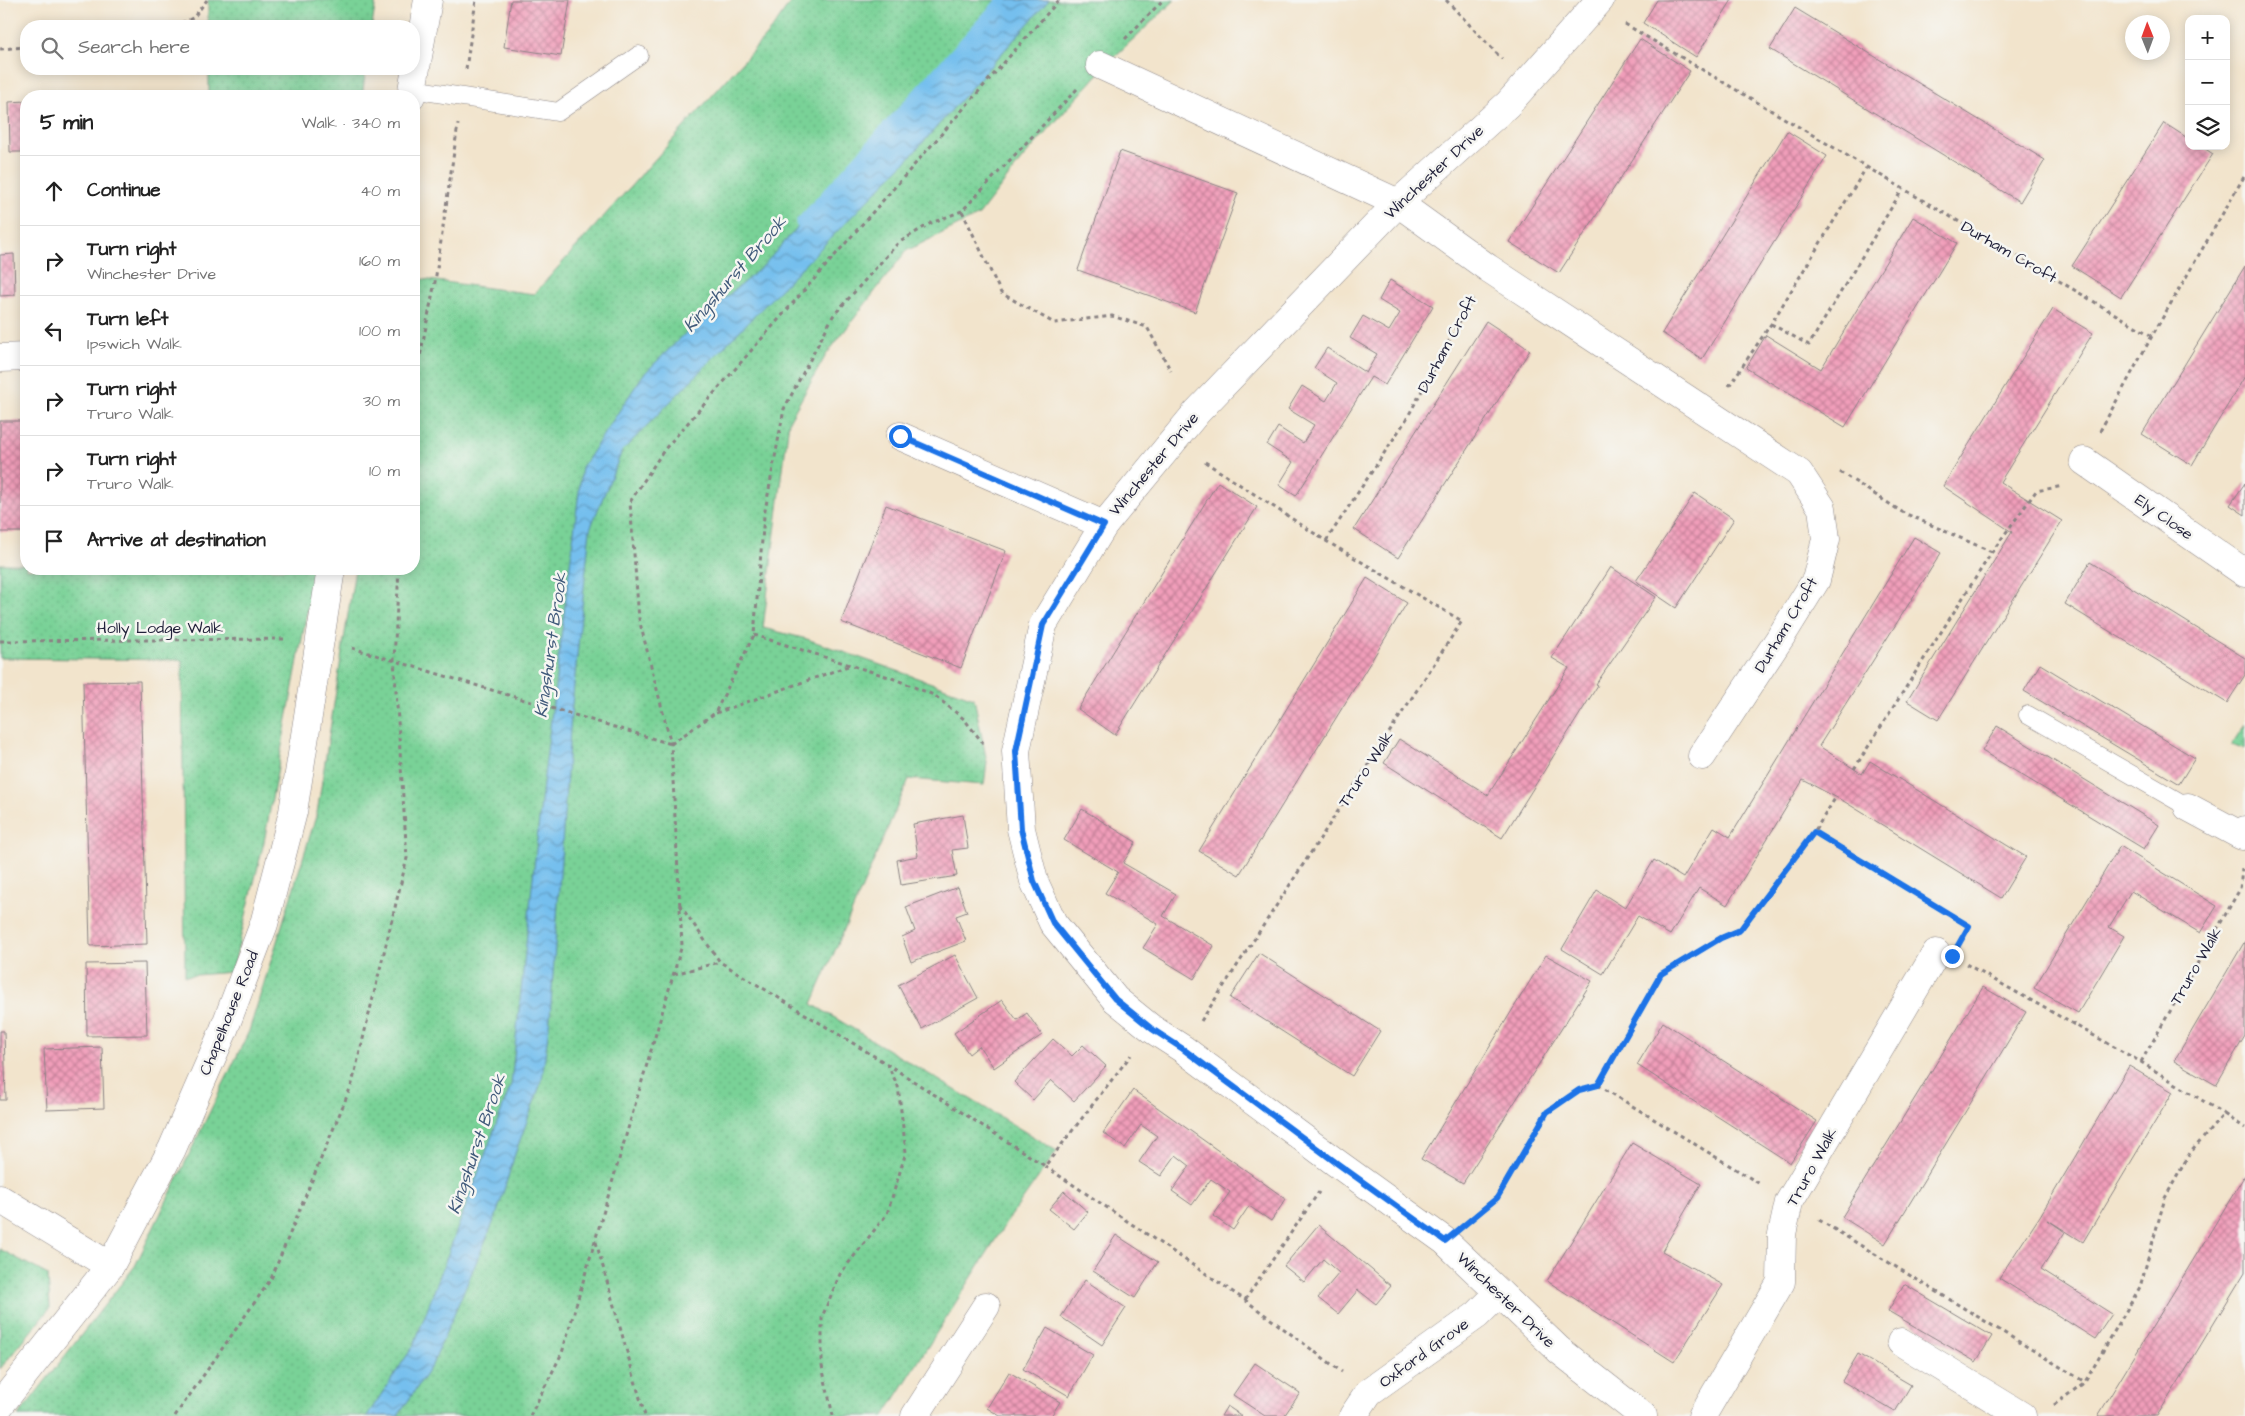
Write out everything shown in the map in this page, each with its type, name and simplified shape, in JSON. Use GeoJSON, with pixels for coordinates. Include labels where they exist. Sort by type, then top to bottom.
{"type":"FeatureCollection","features":[{"type":"Feature","properties":{"kind":"street"},"geometry":{"type":"LineString","coordinates":[[420,46],[428,0]]}},
{"type":"Feature","properties":{"kind":"street","name":"Winchester Drive"},"geometry":{"type":"LineString","coordinates":[[1598,4],[1508,104],[1398,203],[1197,412],[1104,525],[1043,625],[1016,751],[1021,829],[1034,881],[1053,923],[1115,999],[1152,1029],[1183,1049],[1445,1241],[1559,1350],[1643,1416]]}},
{"type":"Feature","properties":{"kind":"street","name":"Durham Croft"},"geometry":{"type":"LineString","coordinates":[[1100,65],[1398,203],[1488,268],[1799,473],[1822,508],[1826,539],[1816,580],[1702,756]]}},
{"type":"Feature","properties":{"kind":"street"},"geometry":{"type":"LineString","coordinates":[[413,90],[415,75]]}},
{"type":"Feature","properties":{"kind":"street"},"geometry":{"type":"LineString","coordinates":[[0,358],[20,357]]}},
{"type":"Feature","properties":{"kind":"street"},"geometry":{"type":"LineString","coordinates":[[900,436],[1104,525]]}},
{"type":"Feature","properties":{"kind":"street","name":"Ely Close"},"geometry":{"type":"LineString","coordinates":[[2084,460],[2245,573]]}},
{"type":"Feature","properties":{"kind":"street","name":"Chapelhouse Road"},"geometry":{"type":"LineString","coordinates":[[0,1405],[110,1266],[172,1149],[223,1032],[264,924],[293,812],[331,575]]}},
{"type":"Feature","properties":{"kind":"street"},"geometry":{"type":"LineString","coordinates":[[2188,807],[2243,833]]}},
{"type":"Feature","properties":{"kind":"street","name":"Truro Walk"},"geometry":{"type":"LineString","coordinates":[[1702,1416],[1781,1282],[1782,1234],[1789,1202],[1948,956]]}},
{"type":"Feature","properties":{"kind":"street"},"geometry":{"type":"LineString","coordinates":[[0,1199],[110,1266]]}},
{"type":"Feature","properties":{"kind":"street","name":"Oxford Grove"},"geometry":{"type":"LineString","coordinates":[[1353,1416],[1370,1392],[1477,1315],[1499,1294]]}},
{"type":"Feature","properties":{"kind":"street"},"geometry":{"type":"LineString","coordinates":[[915,1416],[986,1306]]}},
{"type":"Feature","properties":{"kind":"street"},"geometry":{"type":"LineString","coordinates":[[1901,1342],[2022,1416]]}},
{"type":"Feature","properties":{"kind":"lane"},"geometry":{"type":"LineString","coordinates":[[420,94],[462,97],[558,112],[639,56]]}},
{"type":"Feature","properties":{"kind":"lane"},"geometry":{"type":"LineString","coordinates":[[2028,715],[2188,807]]}},
{"type":"Feature","properties":{"kind":"path"},"geometry":{"type":"LineString","coordinates":[[188,20],[193,18],[207,0]]}},
{"type":"Feature","properties":{"kind":"path"},"geometry":{"type":"LineString","coordinates":[[420,356],[435,282],[476,0]]}},
{"type":"Feature","properties":{"kind":"path"},"geometry":{"type":"LineString","coordinates":[[530,1416],[562,1353],[682,945],[671,744],[639,619],[630,502],[664,450],[1059,0]]}},
{"type":"Feature","properties":{"kind":"path"},"geometry":{"type":"LineString","coordinates":[[715,713],[754,635],[764,516],[784,409],[833,316],[898,243],[932,223],[962,211],[1162,0]]}},
{"type":"Feature","properties":{"kind":"path"},"geometry":{"type":"LineString","coordinates":[[1446,0],[1526,84]]}},
{"type":"Feature","properties":{"kind":"path","name":"Durham Croft"},"geometry":{"type":"LineString","coordinates":[[1598,4],[1902,190],[2152,336]]}},
{"type":"Feature","properties":{"kind":"path"},"geometry":{"type":"LineString","coordinates":[[0,49],[20,47]]}},
{"type":"Feature","properties":{"kind":"path"},"geometry":{"type":"LineString","coordinates":[[1710,413],[1772,324],[1866,168]]}},
{"type":"Feature","properties":{"kind":"path"},"geometry":{"type":"LineString","coordinates":[[1772,324],[1809,346],[1902,190]]}},
{"type":"Feature","properties":{"kind":"path"},"geometry":{"type":"LineString","coordinates":[[962,211],[1001,293],[1054,323],[1112,316],[1147,327],[1171,371]]}},
{"type":"Feature","properties":{"kind":"path","name":"Durham Croft"},"geometry":{"type":"LineString","coordinates":[[1326,541],[1406,420],[1488,268]]}},
{"type":"Feature","properties":{"kind":"path","name":"Truro Walk"},"geometry":{"type":"LineString","coordinates":[[1174,442],[1326,541],[1462,621],[1183,1049]]}},
{"type":"Feature","properties":{"kind":"path"},"geometry":{"type":"LineString","coordinates":[[1799,473],[1834,468],[1902,512],[1992,552]]}},
{"type":"Feature","properties":{"kind":"path"},"geometry":{"type":"LineString","coordinates":[[175,1416],[271,1279],[352,1084],[407,858],[394,660],[399,575]]}},
{"type":"Feature","properties":{"kind":"path"},"geometry":{"type":"LineString","coordinates":[[754,635],[892,678],[934,695],[964,718],[990,751],[1016,751]]}},
{"type":"Feature","properties":{"kind":"path","name":"Holly Lodge Walk"},"geometry":{"type":"LineString","coordinates":[[0,641],[320,639],[671,744]]}},
{"type":"Feature","properties":{"kind":"path"},"geometry":{"type":"LineString","coordinates":[[671,744],[715,713],[851,665]]}},
{"type":"Feature","properties":{"kind":"path"},"geometry":{"type":"LineString","coordinates":[[1445,1241],[1497,1198],[1547,1112],[1579,1090],[1598,1085],[1661,974],[1721,938],[1740,930],[1814,832],[1836,797]]}},
{"type":"Feature","properties":{"kind":"path"},"geometry":{"type":"LineString","coordinates":[[1814,832],[1969,926],[1961,941]]}},
{"type":"Feature","properties":{"kind":"path","name":"Truro Walk"},"geometry":{"type":"LineString","coordinates":[[2142,1062],[2240,889],[2243,833]]}},
{"type":"Feature","properties":{"kind":"path"},"geometry":{"type":"LineString","coordinates":[[680,904],[720,962],[887,1064],[1045,1166],[1245,1300],[1370,1392]]}},
{"type":"Feature","properties":{"kind":"path"},"geometry":{"type":"LineString","coordinates":[[1948,956],[2142,1062],[2245,1128]]}},
{"type":"Feature","properties":{"kind":"path"},"geometry":{"type":"LineString","coordinates":[[674,974],[720,962]]}},
{"type":"Feature","properties":{"kind":"path"},"geometry":{"type":"LineString","coordinates":[[1045,1166],[1152,1029]]}},
{"type":"Feature","properties":{"kind":"path"},"geometry":{"type":"LineString","coordinates":[[834,1416],[822,1366],[822,1317],[840,1274],[887,1214],[906,1152],[898,1086],[887,1064]]}},
{"type":"Feature","properties":{"kind":"path"},"geometry":{"type":"LineString","coordinates":[[1598,1085],[2085,1382]]}},
{"type":"Feature","properties":{"kind":"path"},"geometry":{"type":"LineString","coordinates":[[2048,1410],[2085,1382],[2140,1287],[2165,1198],[2190,1153],[2224,1114]]}},
{"type":"Feature","properties":{"kind":"path"},"geometry":{"type":"LineString","coordinates":[[1245,1300],[1338,1164]]}},
{"type":"Feature","properties":{"kind":"path"},"geometry":{"type":"LineString","coordinates":[[596,1242],[643,1416]]}},
{"type":"Feature","properties":{"kind":"green space"},"geometry":{"type":"Polygon","coordinates":[[[208,0],[376,0],[373,20],[208,20],[208,0]]]}},
{"type":"Feature","properties":{"kind":"green space"},"geometry":{"type":"Polygon","coordinates":[[[792,0],[1175,0],[1112,59],[1022,159],[979,215],[906,251],[826,355],[789,421],[763,628],[807,639],[974,698],[987,762],[984,785],[909,779],[812,1004],[1057,1151],[1006,1223],[884,1416],[18,1416],[135,1266],[249,1031],[317,813],[354,575],[420,575],[420,279],[534,294],[772,29],[792,0]]]}},
{"type":"Feature","properties":{"kind":"green space"},"geometry":{"type":"Polygon","coordinates":[[[209,75],[365,75],[363,90],[209,90],[209,75]]]}},
{"type":"Feature","properties":{"kind":"green space"},"geometry":{"type":"Polygon","coordinates":[[[0,564],[20,564],[20,575],[314,575],[264,842],[232,972],[185,976],[182,660],[0,658],[0,564]]]}},
{"type":"Feature","properties":{"kind":"green space"},"geometry":{"type":"Polygon","coordinates":[[[2245,724],[2245,749],[2232,744],[2245,724]]]}},
{"type":"Feature","properties":{"kind":"green space"},"geometry":{"type":"Polygon","coordinates":[[[0,1249],[48,1275],[50,1308],[0,1369],[0,1249]]]}},
{"type":"Feature","properties":{"kind":"water"},"geometry":{"type":"Polygon","coordinates":[[[1003,0],[1049,0],[910,157],[622,451],[590,529],[571,715],[550,1018],[542,1080],[515,1154],[496,1216],[432,1365],[398,1416],[367,1416],[414,1345],[511,1085],[542,792],[582,467],[643,375],[700,319],[762,267],[1003,0]]]}},
{"type":"Feature","properties":{"kind":"building"},"geometry":{"type":"Polygon","coordinates":[[[511,0],[570,0],[561,56],[504,47],[511,0]]]}},
{"type":"Feature","properties":{"kind":"building"},"geometry":{"type":"Polygon","coordinates":[[[1657,0],[1732,0],[1696,57],[1643,23],[1657,0]]]}},
{"type":"Feature","properties":{"kind":"building"},"geometry":{"type":"Polygon","coordinates":[[[1795,8],[2045,160],[2020,202],[1770,49],[1795,8]]]}},
{"type":"Feature","properties":{"kind":"building"},"geometry":{"type":"Polygon","coordinates":[[[1640,39],[1690,71],[1559,273],[1509,242],[1640,39]]]}},
{"type":"Feature","properties":{"kind":"building"},"geometry":{"type":"Polygon","coordinates":[[[20,101],[20,152],[10,152],[9,102],[20,101]]]}},
{"type":"Feature","properties":{"kind":"building"},"geometry":{"type":"Polygon","coordinates":[[[2164,123],[2185,136],[2185,150],[2207,150],[2213,154],[2121,297],[2072,266],[2164,123]]]}},
{"type":"Feature","properties":{"kind":"building"},"geometry":{"type":"Polygon","coordinates":[[[1787,131],[1827,156],[1702,359],[1662,333],[1787,131]]]}},
{"type":"Feature","properties":{"kind":"building"},"geometry":{"type":"Polygon","coordinates":[[[1120,151],[1238,193],[1195,312],[1078,270],[1120,151]]]}},
{"type":"Feature","properties":{"kind":"building"},"geometry":{"type":"Polygon","coordinates":[[[1913,217],[1957,243],[1845,427],[1746,368],[1766,335],[1821,369],[1913,217]]]}},
{"type":"Feature","properties":{"kind":"building"},"geometry":{"type":"Polygon","coordinates":[[[14,254],[15,295],[0,296],[0,255],[14,254]]]}},
{"type":"Feature","properties":{"kind":"building"},"geometry":{"type":"Polygon","coordinates":[[[2245,266],[2245,376],[2192,465],[2142,434],[2245,266]]]}},
{"type":"Feature","properties":{"kind":"building"},"geometry":{"type":"Polygon","coordinates":[[[1390,280],[1433,306],[1385,385],[1371,377],[1296,496],[1279,485],[1293,462],[1267,445],[1278,427],[1303,443],[1314,425],[1288,409],[1302,386],[1326,401],[1337,383],[1314,368],[1327,348],[1366,373],[1377,354],[1350,338],[1363,316],[1389,331],[1400,313],[1379,300],[1390,280]]]}},
{"type":"Feature","properties":{"kind":"building"},"geometry":{"type":"Polygon","coordinates":[[[2053,309],[2093,333],[2000,482],[2062,521],[1938,720],[1907,701],[2012,532],[1943,486],[2053,309]]]}},
{"type":"Feature","properties":{"kind":"building"},"geometry":{"type":"Polygon","coordinates":[[[1486,321],[1530,350],[1398,558],[1354,529],[1486,321]]]}},
{"type":"Feature","properties":{"kind":"building"},"geometry":{"type":"Polygon","coordinates":[[[0,421],[20,421],[20,532],[0,532],[0,421]]]}},
{"type":"Feature","properties":{"kind":"building"},"geometry":{"type":"Polygon","coordinates":[[[1218,482],[1257,507],[1115,735],[1078,709],[1218,482]]]}},
{"type":"Feature","properties":{"kind":"building"},"geometry":{"type":"Polygon","coordinates":[[[2245,483],[2245,515],[2230,505],[2245,483]]]}},
{"type":"Feature","properties":{"kind":"building"},"geometry":{"type":"Polygon","coordinates":[[[1695,493],[1734,519],[1676,608],[1636,581],[1695,493]]]}},
{"type":"Feature","properties":{"kind":"building"},"geometry":{"type":"Polygon","coordinates":[[[886,505],[1006,551],[961,668],[841,622],[886,505]]]}},
{"type":"Feature","properties":{"kind":"building"},"geometry":{"type":"Polygon","coordinates":[[[1914,537],[1941,553],[1819,746],[1862,774],[1870,761],[2026,857],[2001,898],[1845,802],[1803,780],[1727,905],[1699,888],[1670,935],[1638,916],[1603,974],[1562,949],[1597,890],[1625,908],[1654,860],[1683,878],[1714,827],[1730,837],[1914,537]]]}},
{"type":"Feature","properties":{"kind":"building"},"geometry":{"type":"Polygon","coordinates":[[[2090,562],[2245,658],[2245,675],[2227,703],[2065,604],[2090,562]]]}},
{"type":"Feature","properties":{"kind":"building"},"geometry":{"type":"Polygon","coordinates":[[[1611,567],[1656,597],[1596,684],[1598,685],[1502,838],[1384,763],[1399,739],[1488,795],[1569,668],[1552,658],[1611,567]]]}},
{"type":"Feature","properties":{"kind":"building"},"geometry":{"type":"Polygon","coordinates":[[[1367,578],[1407,603],[1239,875],[1199,851],[1367,578]]]}},
{"type":"Feature","properties":{"kind":"building"},"geometry":{"type":"Polygon","coordinates":[[[2040,664],[2195,758],[2179,784],[2024,691],[2040,664]]]}},
{"type":"Feature","properties":{"kind":"building"},"geometry":{"type":"Polygon","coordinates":[[[140,681],[147,944],[90,946],[83,682],[140,681]]]}},
{"type":"Feature","properties":{"kind":"building"},"geometry":{"type":"Polygon","coordinates":[[[1997,726],[2159,825],[2144,849],[1982,751],[1997,726]]]}},
{"type":"Feature","properties":{"kind":"building"},"geometry":{"type":"Polygon","coordinates":[[[1082,809],[1136,842],[1123,863],[1176,894],[1163,916],[1214,946],[1194,979],[1143,948],[1158,924],[1105,893],[1118,872],[1064,840],[1082,809]]]}},
{"type":"Feature","properties":{"kind":"building"},"geometry":{"type":"Polygon","coordinates":[[[963,815],[968,848],[952,850],[957,876],[901,885],[897,860],[918,856],[913,824],[963,815]]]}},
{"type":"Feature","properties":{"kind":"building"},"geometry":{"type":"Polygon","coordinates":[[[2120,846],[2217,906],[2200,933],[2131,891],[2109,927],[2124,936],[2078,1013],[2034,988],[2120,846]]]}},
{"type":"Feature","properties":{"kind":"building"},"geometry":{"type":"Polygon","coordinates":[[[958,887],[967,912],[956,916],[966,941],[911,962],[902,937],[915,931],[906,907],[958,887]]]}},
{"type":"Feature","properties":{"kind":"building"},"geometry":{"type":"Polygon","coordinates":[[[2245,941],[2245,1036],[2216,1085],[2174,1061],[2245,941]]]}},
{"type":"Feature","properties":{"kind":"building"},"geometry":{"type":"Polygon","coordinates":[[[1259,953],[1380,1031],[1352,1076],[1230,998],[1259,953]]]}},
{"type":"Feature","properties":{"kind":"building"},"geometry":{"type":"Polygon","coordinates":[[[955,955],[978,998],[922,1029],[898,985],[955,955]]]}},
{"type":"Feature","properties":{"kind":"building"},"geometry":{"type":"Polygon","coordinates":[[[1546,955],[1592,981],[1463,1183],[1421,1159],[1546,955]]]}},
{"type":"Feature","properties":{"kind":"building"},"geometry":{"type":"Polygon","coordinates":[[[145,963],[147,1035],[87,1036],[86,964],[145,963]]]}},
{"type":"Feature","properties":{"kind":"building"},"geometry":{"type":"Polygon","coordinates":[[[1983,987],[2026,1012],[1885,1244],[1842,1217],[1983,987]]]}},
{"type":"Feature","properties":{"kind":"building"},"geometry":{"type":"Polygon","coordinates":[[[1002,1000],[1017,1020],[1027,1013],[1042,1035],[994,1068],[979,1046],[969,1054],[954,1033],[1002,1000]]]}},
{"type":"Feature","properties":{"kind":"building"},"geometry":{"type":"Polygon","coordinates":[[[1663,1022],[1817,1121],[1790,1163],[1637,1065],[1663,1022]]]}},
{"type":"Feature","properties":{"kind":"building"},"geometry":{"type":"Polygon","coordinates":[[[0,1031],[4,1031],[6,1100],[0,1100],[0,1031]]]}},
{"type":"Feature","properties":{"kind":"building"},"geometry":{"type":"Polygon","coordinates":[[[1053,1039],[1072,1056],[1083,1045],[1106,1066],[1074,1101],[1051,1080],[1033,1100],[1014,1082],[1053,1039]]]}},
{"type":"Feature","properties":{"kind":"building"},"geometry":{"type":"Polygon","coordinates":[[[102,1047],[104,1108],[47,1110],[44,1049],[102,1047]]]}},
{"type":"Feature","properties":{"kind":"building"},"geometry":{"type":"Polygon","coordinates":[[[2129,1066],[2173,1092],[2083,1242],[2048,1220],[2065,1232],[2041,1269],[2112,1314],[2095,1339],[1999,1278],[2040,1216],[2129,1066]]]}},
{"type":"Feature","properties":{"kind":"building"},"geometry":{"type":"Polygon","coordinates":[[[1133,1090],[1286,1199],[1271,1221],[1249,1206],[1233,1230],[1213,1216],[1230,1192],[1211,1179],[1192,1205],[1172,1191],[1190,1166],[1176,1155],[1161,1176],[1139,1162],[1157,1136],[1141,1125],[1125,1148],[1103,1133],[1133,1090]]]}},
{"type":"Feature","properties":{"kind":"building"},"geometry":{"type":"Polygon","coordinates":[[[1632,1143],[1701,1184],[1662,1251],[1723,1285],[1674,1362],[1547,1281],[1632,1143]]]}},
{"type":"Feature","properties":{"kind":"building"},"geometry":{"type":"Polygon","coordinates":[[[2245,1175],[2245,1272],[2182,1376],[2157,1416],[2098,1416],[2245,1175]]]}},
{"type":"Feature","properties":{"kind":"building"},"geometry":{"type":"Polygon","coordinates":[[[1064,1191],[1088,1212],[1074,1229],[1049,1209],[1064,1191]]]}},
{"type":"Feature","properties":{"kind":"building"},"geometry":{"type":"Polygon","coordinates":[[[1318,1225],[1391,1286],[1376,1304],[1358,1290],[1338,1314],[1318,1298],[1339,1273],[1323,1259],[1304,1282],[1284,1266],[1318,1225]]]}},
{"type":"Feature","properties":{"kind":"building"},"geometry":{"type":"Polygon","coordinates":[[[1116,1235],[1158,1262],[1135,1298],[1093,1271],[1116,1235]]]}},
{"type":"Feature","properties":{"kind":"building"},"geometry":{"type":"Polygon","coordinates":[[[1085,1280],[1126,1308],[1102,1345],[1061,1317],[1085,1280]]]}},
{"type":"Feature","properties":{"kind":"building"},"geometry":{"type":"Polygon","coordinates":[[[1904,1284],[1992,1336],[1976,1362],[1888,1311],[1904,1284]]]}},
{"type":"Feature","properties":{"kind":"building"},"geometry":{"type":"Polygon","coordinates":[[[1047,1328],[1093,1355],[1069,1396],[1023,1369],[1047,1328]]]}},
{"type":"Feature","properties":{"kind":"building"},"geometry":{"type":"Polygon","coordinates":[[[1858,1354],[1911,1385],[1895,1412],[1842,1381],[1858,1354]]]}},
{"type":"Feature","properties":{"kind":"building"},"geometry":{"type":"Polygon","coordinates":[[[1255,1363],[1300,1393],[1284,1416],[1265,1416],[1233,1395],[1255,1363]]]}},
{"type":"Feature","properties":{"kind":"building"},"geometry":{"type":"Polygon","coordinates":[[[1009,1372],[1060,1402],[1051,1416],[1000,1416],[987,1408],[1009,1372]]]}},
{"type":"Feature","properties":{"kind":"building"},"geometry":{"type":"Polygon","coordinates":[[[1227,1406],[1242,1416],[1221,1416],[1227,1406]]]}},
{"type":"Feature","properties":{"kind":"waterway","name":"Kingshurst Brook"},"geometry":{"type":"LineString","coordinates":[[801,223],[1003,0]]}},
{"type":"Feature","properties":{"kind":"route"},"geometry":{"type":"LineString","coordinates":[[900,436],[1104,525],[1043,625],[1016,751],[1021,829],[1034,881],[1053,923],[1115,999],[1152,1029],[1183,1049],[1445,1241],[1497,1198],[1547,1112],[1579,1090],[1598,1085],[1661,974],[1721,938],[1740,930],[1814,832],[1969,926],[1952,956]]}}]}
